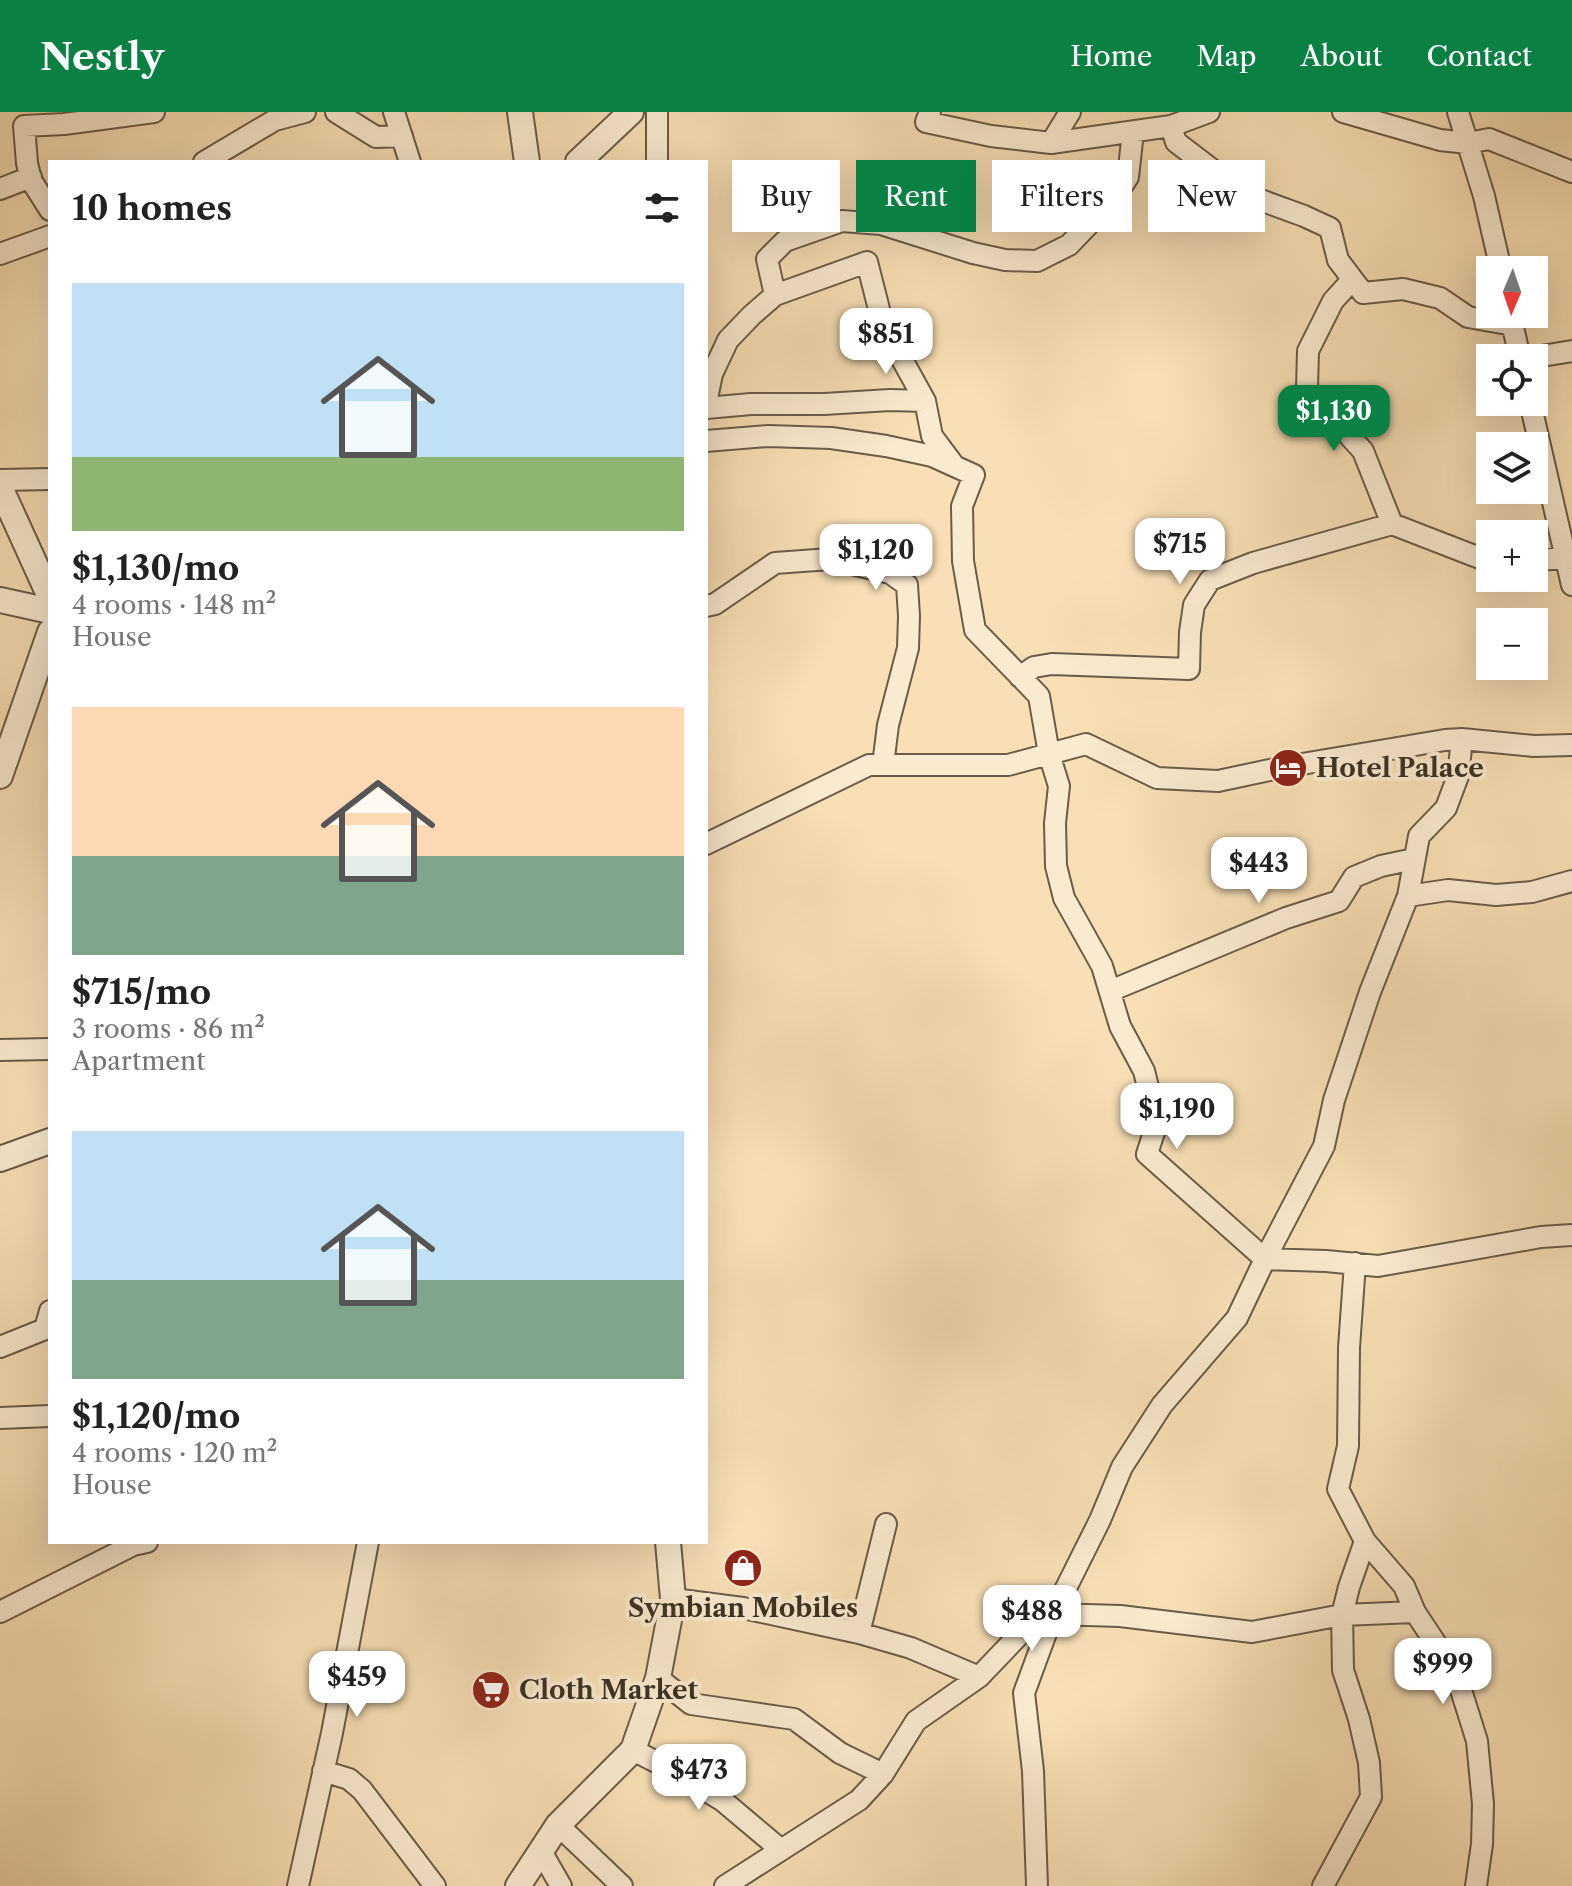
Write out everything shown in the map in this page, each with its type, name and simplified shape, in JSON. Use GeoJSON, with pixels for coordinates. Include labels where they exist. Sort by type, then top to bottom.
{"type":"FeatureCollection","features":[{"type":"Feature","properties":{"kind":"street"},"geometry":{"type":"LineString","coordinates":[[48,207],[31,177],[24,126],[154,112]]}},
{"type":"Feature","properties":{"kind":"street"},"geometry":{"type":"LineString","coordinates":[[207,160],[275,120],[305,112]]}},
{"type":"Feature","properties":{"kind":"street"},"geometry":{"type":"LineString","coordinates":[[336,112],[376,137],[402,136]]}},
{"type":"Feature","properties":{"kind":"street"},"geometry":{"type":"LineString","coordinates":[[394,112],[409,160]]}},
{"type":"Feature","properties":{"kind":"street"},"geometry":{"type":"LineString","coordinates":[[520,112],[527,160]]}},
{"type":"Feature","properties":{"kind":"street"},"geometry":{"type":"LineString","coordinates":[[580,160],[631,112]]}},
{"type":"Feature","properties":{"kind":"street"},"geometry":{"type":"LineString","coordinates":[[657,112],[657,160]]}},
{"type":"Feature","properties":{"kind":"street"},"geometry":{"type":"LineString","coordinates":[[930,112],[926,122],[991,136],[1051,143],[1171,126],[1209,112]]}},
{"type":"Feature","properties":{"kind":"street"},"geometry":{"type":"LineString","coordinates":[[1051,143],[1070,112]]}},
{"type":"Feature","properties":{"kind":"street"},"geometry":{"type":"LineString","coordinates":[[1343,112],[1440,140],[1468,143],[1489,139],[1572,172]]}},
{"type":"Feature","properties":{"kind":"street"},"geometry":{"type":"LineString","coordinates":[[1458,112],[1484,196],[1498,256]]}},
{"type":"Feature","properties":{"kind":"street"},"geometry":{"type":"LineString","coordinates":[[1171,126],[1176,142],[1244,194],[1330,228],[1338,260],[1363,293],[1403,289],[1440,298],[1468,317],[1476,317]]}},
{"type":"Feature","properties":{"kind":"street"},"geometry":{"type":"LineString","coordinates":[[775,295],[767,259],[785,241],[842,221],[881,224],[1005,260],[1037,261],[1069,245],[1114,198],[1128,177],[1133,132]]}},
{"type":"Feature","properties":{"kind":"street"},"geometry":{"type":"LineString","coordinates":[[0,189],[31,177]]}},
{"type":"Feature","properties":{"kind":"street"},"geometry":{"type":"LineString","coordinates":[[0,254],[48,237]]}},
{"type":"Feature","properties":{"kind":"street"},"geometry":{"type":"LineString","coordinates":[[708,395],[712,374],[728,340],[775,295],[867,262],[883,325],[925,401],[932,436],[954,466]]}},
{"type":"Feature","properties":{"kind":"street"},"geometry":{"type":"LineString","coordinates":[[1352,280],[1333,301],[1308,351],[1307,389],[1363,451],[1392,524]]}},
{"type":"Feature","properties":{"kind":"street"},"geometry":{"type":"LineString","coordinates":[[1548,355],[1572,351]]}},
{"type":"Feature","properties":{"kind":"street"},"geometry":{"type":"LineString","coordinates":[[708,405],[925,401]]}},
{"type":"Feature","properties":{"kind":"street"},"geometry":{"type":"LineString","coordinates":[[1533,416],[1569,559],[1572,585]]}},
{"type":"Feature","properties":{"kind":"street"},"geometry":{"type":"LineString","coordinates":[[708,441],[768,436],[831,438],[932,456],[974,475],[962,506],[963,561],[975,630],[1039,696],[1049,754],[1059,786],[1055,823],[1056,866],[1064,898],[1102,966],[1120,1026],[1144,1071],[1157,1123],[1147,1154],[1265,1259],[1378,1266],[1541,1237],[1572,1235]]}},
{"type":"Feature","properties":{"kind":"street"},"geometry":{"type":"LineString","coordinates":[[0,480],[48,479]]}},
{"type":"Feature","properties":{"kind":"street"},"geometry":{"type":"LineString","coordinates":[[0,487],[48,593]]}},
{"type":"Feature","properties":{"kind":"street"},"geometry":{"type":"LineString","coordinates":[[1020,677],[1034,667],[1052,664],[1189,669],[1194,605],[1210,580],[1253,563],[1392,524],[1476,557]]}},
{"type":"Feature","properties":{"kind":"street"},"geometry":{"type":"LineString","coordinates":[[708,606],[715,604],[775,563],[830,559],[890,573],[907,585],[908,648],[888,725],[883,765]]}},
{"type":"Feature","properties":{"kind":"street"},"geometry":{"type":"LineString","coordinates":[[1548,560],[1569,559]]}},
{"type":"Feature","properties":{"kind":"street"},"geometry":{"type":"LineString","coordinates":[[0,600],[48,611]]}},
{"type":"Feature","properties":{"kind":"street"},"geometry":{"type":"LineString","coordinates":[[0,776],[48,638]]}},
{"type":"Feature","properties":{"kind":"street"},"geometry":{"type":"LineString","coordinates":[[1037,1886],[1033,1771],[1024,1693],[1053,1614],[1100,1520],[1122,1467],[1162,1405],[1237,1318],[1324,1146],[1334,1100],[1370,992],[1408,896],[1419,836],[1446,808],[1458,776],[1462,739]]}},
{"type":"Feature","properties":{"kind":"street"},"geometry":{"type":"LineString","coordinates":[[708,843],[869,765],[1008,765],[1086,744],[1157,778],[1218,781],[1445,740],[1534,746],[1572,745]]}},
{"type":"Feature","properties":{"kind":"street"},"geometry":{"type":"LineString","coordinates":[[1110,991],[1286,918],[1339,901],[1354,877],[1381,866],[1414,859]]}},
{"type":"Feature","properties":{"kind":"street"},"geometry":{"type":"LineString","coordinates":[[1408,896],[1448,890],[1496,895],[1532,892],[1572,881]]}},
{"type":"Feature","properties":{"kind":"street"},"geometry":{"type":"LineString","coordinates":[[0,1050],[48,1049]]}},
{"type":"Feature","properties":{"kind":"street"},"geometry":{"type":"LineString","coordinates":[[0,1159],[48,1142]]}},
{"type":"Feature","properties":{"kind":"street"},"geometry":{"type":"LineString","coordinates":[[1355,1263],[1349,1348],[1348,1446],[1338,1489],[1365,1541],[1404,1586],[1415,1612],[1456,1674],[1477,1741],[1483,1804],[1482,1844],[1476,1886]]}},
{"type":"Feature","properties":{"kind":"street"},"geometry":{"type":"LineString","coordinates":[[0,1347],[45,1329],[48,1318]]}},
{"type":"Feature","properties":{"kind":"street"},"geometry":{"type":"LineString","coordinates":[[0,1418],[48,1416]]}},
{"type":"Feature","properties":{"kind":"street"},"geometry":{"type":"LineString","coordinates":[[859,1633],[886,1524]]}},
{"type":"Feature","properties":{"kind":"street"},"geometry":{"type":"LineString","coordinates":[[1323,1886],[1371,1797],[1369,1763],[1343,1670],[1342,1615],[1365,1541]]}},
{"type":"Feature","properties":{"kind":"street"},"geometry":{"type":"LineString","coordinates":[[0,1612],[138,1544]]}},
{"type":"Feature","properties":{"kind":"street"},"geometry":{"type":"LineString","coordinates":[[298,1886],[323,1771],[361,1544]]}},
{"type":"Feature","properties":{"kind":"street"},"geometry":{"type":"LineString","coordinates":[[518,1886],[558,1825],[633,1750],[658,1678],[673,1599],[668,1544]]}},
{"type":"Feature","properties":{"kind":"street"},"geometry":{"type":"LineString","coordinates":[[673,1599],[743,1608],[859,1633],[911,1648],[979,1677]]}},
{"type":"Feature","properties":{"kind":"street"},"geometry":{"type":"LineString","coordinates":[[725,1886],[859,1800],[883,1774],[916,1721],[979,1677],[1021,1633],[1053,1614],[1120,1616],[1252,1632],[1342,1615],[1415,1612]]}},
{"type":"Feature","properties":{"kind":"street"},"geometry":{"type":"LineString","coordinates":[[658,1678],[691,1704],[794,1719],[840,1753],[883,1774]]}},
{"type":"Feature","properties":{"kind":"street"},"geometry":{"type":"LineString","coordinates":[[633,1750],[723,1801],[780,1849]]}},
{"type":"Feature","properties":{"kind":"street"},"geometry":{"type":"LineString","coordinates":[[323,1771],[349,1779],[362,1790],[435,1886]]}},
{"type":"Feature","properties":{"kind":"street"},"geometry":{"type":"LineString","coordinates":[[558,1825],[622,1886]]}},
{"type":"Feature","properties":{"kind":"street"},"geometry":{"type":"LineString","coordinates":[[542,1853],[561,1886]]}},
{"type":"Feature","properties":{"kind":"place","name":"Hotel Palace"},"geometry":{"type":"Point","coordinates":[1288,768]}},
{"type":"Feature","properties":{"kind":"place","name":"Symbian Mobiles"},"geometry":{"type":"Point","coordinates":[743,1568]}},
{"type":"Feature","properties":{"kind":"place","name":"Cloth Market"},"geometry":{"type":"Point","coordinates":[491,1690]}}]}
